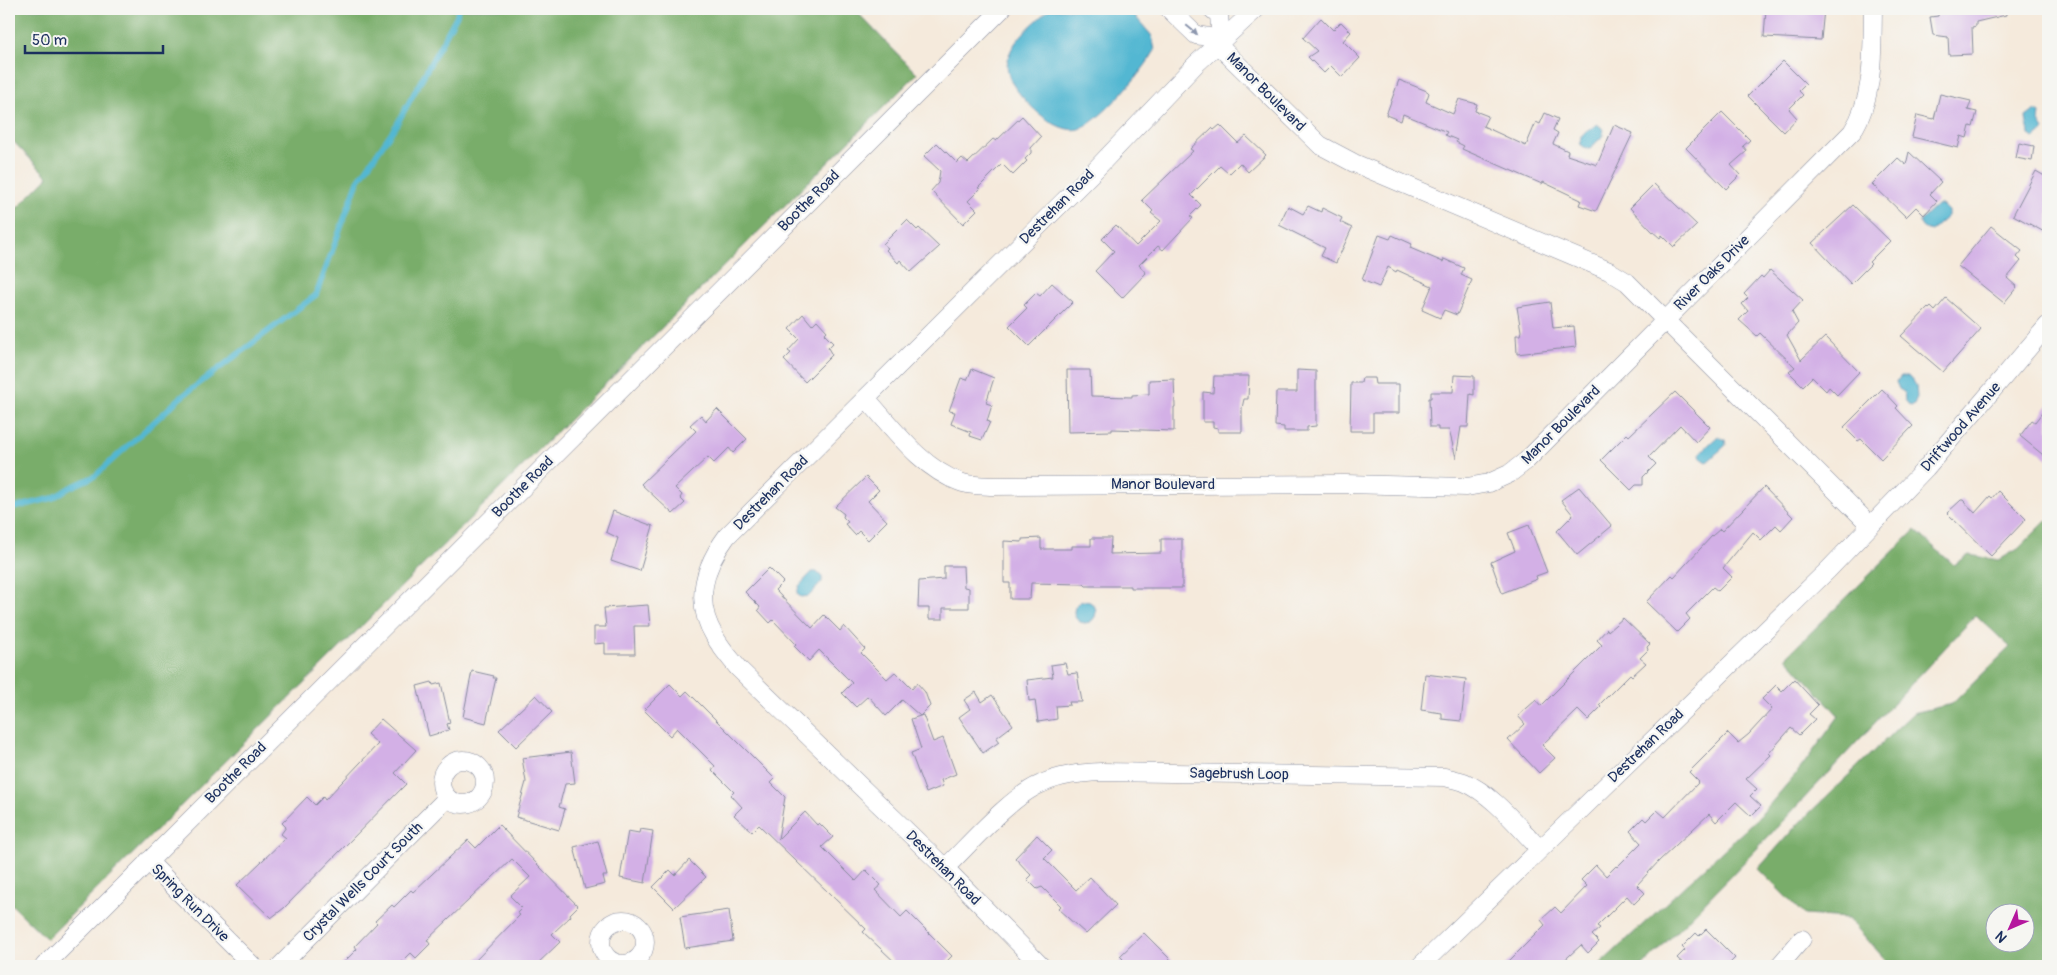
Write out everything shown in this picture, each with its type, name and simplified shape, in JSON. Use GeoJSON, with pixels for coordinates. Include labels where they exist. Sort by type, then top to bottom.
{"type":"FeatureCollection","features":[{"type":"Feature","properties":{"kind":"street","name":"Boothe Road"},"geometry":{"type":"LineString","coordinates":[[44,966],[1002,9]]}},
{"type":"Feature","properties":{"kind":"street","name":"Manor Boulevard"},"geometry":{"type":"LineString","coordinates":[[866,398],[915,452],[937,472],[962,483],[991,486],[1345,484],[1467,487],[1489,483],[1526,461],[1666,320],[1627,282],[1609,271],[1354,163],[1320,145],[1219,42],[1196,35],[1169,9]]}},
{"type":"Feature","properties":{"kind":"street"},"geometry":{"type":"LineString","coordinates":[[1212,9],[1219,15],[1219,42]]}},
{"type":"Feature","properties":{"kind":"street","name":"Destrehan Road"},"geometry":{"type":"LineString","coordinates":[[1041,966],[945,868],[738,668],[715,637],[706,617],[703,596],[706,574],[714,554],[728,536],[1093,172],[1196,64],[1256,9]]}},
{"type":"Feature","properties":{"kind":"street","name":"River Oaks Drive"},"geometry":{"type":"LineString","coordinates":[[1870,526],[1666,320],[1852,132],[1862,114],[1868,94],[1873,9]]}},
{"type":"Feature","properties":{"kind":"street","name":"Driftwood Avenue"},"geometry":{"type":"LineString","coordinates":[[1870,526],[1926,468],[2048,325]]}},
{"type":"Feature","properties":{"kind":"street","name":"Destrehan Road"},"geometry":{"type":"LineString","coordinates":[[1420,966],[1821,577],[1870,526]]}},
{"type":"Feature","properties":{"kind":"street","name":"Sagebrush Loop"},"geometry":{"type":"LineString","coordinates":[[945,868],[1004,811],[1039,784],[1059,777],[1101,772],[1445,777],[1464,782],[1480,792],[1540,849]]}},
{"type":"Feature","properties":{"kind":"street","name":"Crystal Wells Court South"},"geometry":{"type":"LineString","coordinates":[[280,966],[446,798]]}},
{"type":"Feature","properties":{"kind":"street","name":"Spring Run Drive"},"geometry":{"type":"LineString","coordinates":[[148,861],[253,966]]}},
{"type":"Feature","properties":{"kind":"street"},"geometry":{"type":"LineString","coordinates":[[1779,966],[1802,939]]}},
{"type":"Feature","properties":{"kind":"green space"},"geometry":{"type":"Polygon","coordinates":[[[9,9],[854,9],[917,74],[47,939],[9,902],[9,216],[48,177],[9,137],[9,9]]]}},
{"type":"Feature","properties":{"kind":"green space"},"geometry":{"type":"Polygon","coordinates":[[[2048,519],[2048,966],[1891,966],[1848,918],[1804,915],[1758,869],[1797,825],[1913,713],[1952,704],[2010,647],[1976,615],[1751,855],[1643,966],[1598,966],[1758,818],[1800,769],[1839,716],[1786,657],[1915,530],[1954,565],[1969,555],[1999,560],[2018,549],[2048,519]]]}},
{"type":"Feature","properties":{"kind":"water"},"geometry":{"type":"Polygon","coordinates":[[[1049,9],[1129,9],[1152,36],[1155,50],[1142,70],[1109,107],[1088,125],[1079,129],[1060,127],[1040,114],[1016,89],[1007,68],[1009,55],[1016,42],[1049,9]]]}},
{"type":"Feature","properties":{"kind":"water"},"geometry":{"type":"Polygon","coordinates":[[[2034,111],[2040,113],[2039,122],[2044,130],[2034,138],[2029,135],[2026,117],[2034,111]]]}},
{"type":"Feature","properties":{"kind":"water"},"geometry":{"type":"Polygon","coordinates":[[[1597,124],[1603,129],[1603,136],[1587,149],[1580,144],[1581,136],[1597,124]]]}},
{"type":"Feature","properties":{"kind":"water"},"geometry":{"type":"Polygon","coordinates":[[[1937,205],[1942,205],[1948,211],[1948,216],[1931,231],[1921,226],[1920,221],[1937,205]]]}},
{"type":"Feature","properties":{"kind":"water"},"geometry":{"type":"Polygon","coordinates":[[[1901,376],[1908,376],[1916,385],[1917,398],[1914,405],[1910,406],[1905,400],[1904,392],[1899,389],[1896,382],[1901,376]]]}},
{"type":"Feature","properties":{"kind":"water"},"geometry":{"type":"Polygon","coordinates":[[[1718,436],[1725,440],[1726,445],[1707,462],[1701,458],[1700,453],[1718,436]]]}},
{"type":"Feature","properties":{"kind":"water"},"geometry":{"type":"Polygon","coordinates":[[[812,572],[817,572],[822,577],[822,582],[809,596],[801,597],[797,594],[799,586],[812,572]]]}},
{"type":"Feature","properties":{"kind":"water"},"geometry":{"type":"Polygon","coordinates":[[[1081,601],[1089,601],[1096,608],[1096,616],[1089,623],[1081,623],[1074,616],[1074,608],[1081,601]]]}},
{"type":"Feature","properties":{"kind":"building"},"geometry":{"type":"Polygon","coordinates":[[[1766,9],[1824,9],[1821,40],[1764,37],[1766,9]]]}},
{"type":"Feature","properties":{"kind":"building"},"geometry":{"type":"Polygon","coordinates":[[[1939,9],[2006,9],[2006,15],[1976,22],[1976,26],[1972,27],[1973,54],[1949,55],[1948,37],[1933,35],[1930,17],[1938,16],[1939,9]]]}},
{"type":"Feature","properties":{"kind":"building"},"geometry":{"type":"Polygon","coordinates":[[[1321,18],[1333,30],[1341,22],[1351,32],[1343,41],[1360,58],[1342,77],[1331,66],[1324,73],[1308,57],[1317,51],[1303,38],[1321,18]]]}},
{"type":"Feature","properties":{"kind":"building"},"geometry":{"type":"Polygon","coordinates":[[[1783,61],[1806,84],[1799,91],[1803,95],[1789,109],[1797,118],[1784,132],[1748,96],[1783,61]]]}},
{"type":"Feature","properties":{"kind":"building"},"geometry":{"type":"Polygon","coordinates":[[[1399,80],[1427,91],[1429,93],[1426,102],[1453,114],[1459,99],[1477,104],[1475,111],[1488,116],[1483,126],[1526,146],[1536,122],[1540,124],[1545,113],[1558,119],[1553,130],[1558,133],[1553,144],[1568,151],[1567,155],[1597,165],[1614,125],[1633,133],[1596,211],[1579,205],[1581,200],[1543,182],[1542,184],[1462,149],[1464,146],[1456,142],[1457,140],[1445,135],[1447,132],[1403,114],[1401,121],[1386,115],[1399,80]]]}},
{"type":"Feature","properties":{"kind":"building"},"geometry":{"type":"Polygon","coordinates":[[[1940,94],[1971,101],[1968,110],[1977,112],[1973,127],[1970,126],[1967,138],[1961,136],[1958,148],[1912,137],[1917,115],[1934,119],[1940,94]]]}},
{"type":"Feature","properties":{"kind":"building"},"geometry":{"type":"Polygon","coordinates":[[[1722,112],[1750,140],[1743,146],[1747,151],[1731,165],[1740,175],[1726,189],[1686,148],[1722,112]]]}},
{"type":"Feature","properties":{"kind":"building"},"geometry":{"type":"Polygon","coordinates":[[[1022,116],[1041,137],[1031,148],[1031,153],[1025,159],[1027,161],[1013,175],[1002,164],[978,188],[980,189],[968,201],[977,210],[963,224],[931,191],[938,183],[940,171],[924,156],[937,143],[957,163],[962,158],[968,163],[993,139],[996,141],[1022,116]]]}},
{"type":"Feature","properties":{"kind":"building"},"geometry":{"type":"Polygon","coordinates":[[[1220,125],[1238,143],[1246,136],[1266,155],[1248,172],[1240,163],[1229,174],[1220,166],[1191,195],[1201,205],[1190,216],[1193,218],[1163,250],[1158,246],[1139,265],[1146,273],[1122,298],[1095,271],[1114,251],[1102,239],[1116,225],[1136,246],[1161,221],[1151,213],[1153,211],[1142,200],[1193,151],[1190,149],[1212,128],[1214,130],[1220,125]]]}},
{"type":"Feature","properties":{"kind":"building"},"geometry":{"type":"Polygon","coordinates":[[[2019,143],[2034,146],[2032,161],[2016,158],[2019,143]]]}},
{"type":"Feature","properties":{"kind":"building"},"geometry":{"type":"Polygon","coordinates":[[[1909,152],[1941,182],[1930,194],[1937,201],[1924,215],[1916,207],[1906,217],[1872,184],[1898,158],[1906,165],[1909,152]]]}},
{"type":"Feature","properties":{"kind":"building"},"geometry":{"type":"Polygon","coordinates":[[[2036,171],[2048,178],[2048,234],[2013,215],[2036,171]]]}},
{"type":"Feature","properties":{"kind":"building"},"geometry":{"type":"Polygon","coordinates":[[[1654,184],[1697,225],[1674,247],[1662,235],[1660,238],[1652,231],[1630,208],[1654,184]]]}},
{"type":"Feature","properties":{"kind":"building"},"geometry":{"type":"Polygon","coordinates":[[[1853,205],[1890,241],[1851,284],[1812,243],[1853,205]]]}},
{"type":"Feature","properties":{"kind":"building"},"geometry":{"type":"Polygon","coordinates":[[[1288,206],[1303,214],[1308,206],[1321,212],[1322,208],[1342,218],[1340,222],[1352,228],[1336,263],[1321,256],[1325,248],[1279,225],[1288,206]]]}},
{"type":"Feature","properties":{"kind":"building"},"geometry":{"type":"Polygon","coordinates":[[[907,220],[917,230],[919,228],[939,247],[911,272],[900,260],[898,263],[883,244],[907,220]]]}},
{"type":"Feature","properties":{"kind":"building"},"geometry":{"type":"Polygon","coordinates":[[[1991,226],[2022,251],[2017,257],[2021,261],[2007,278],[2017,287],[2004,303],[1958,266],[1991,226]]]}},
{"type":"Feature","properties":{"kind":"building"},"geometry":{"type":"Polygon","coordinates":[[[1379,235],[1390,239],[1392,235],[1412,244],[1410,248],[1443,262],[1444,259],[1464,268],[1461,275],[1472,280],[1457,315],[1444,310],[1440,318],[1422,310],[1432,286],[1397,270],[1396,272],[1388,267],[1379,287],[1362,280],[1379,235]]]}},
{"type":"Feature","properties":{"kind":"building"},"geometry":{"type":"Polygon","coordinates":[[[1770,270],[1803,300],[1792,312],[1798,323],[1787,335],[1801,360],[1825,337],[1859,372],[1837,395],[1829,387],[1826,391],[1812,377],[1803,386],[1789,372],[1795,367],[1760,333],[1757,336],[1739,320],[1748,311],[1742,304],[1748,298],[1744,294],[1761,276],[1763,278],[1770,270]]]}},
{"type":"Feature","properties":{"kind":"building"},"geometry":{"type":"Polygon","coordinates":[[[1052,283],[1073,302],[1029,346],[1009,326],[1027,308],[1024,305],[1036,293],[1040,296],[1052,283]]]}},
{"type":"Feature","properties":{"kind":"building"},"geometry":{"type":"Polygon","coordinates":[[[1946,298],[1981,329],[1943,372],[1901,336],[1928,308],[1931,307],[1935,311],[1946,298]]]}},
{"type":"Feature","properties":{"kind":"building"},"geometry":{"type":"Polygon","coordinates":[[[1550,302],[1553,328],[1574,326],[1576,347],[1517,354],[1516,335],[1520,335],[1521,331],[1517,307],[1550,302]]]}},
{"type":"Feature","properties":{"kind":"building"},"geometry":{"type":"Polygon","coordinates":[[[803,314],[812,325],[817,320],[827,331],[824,334],[833,343],[828,348],[832,355],[805,382],[784,360],[791,353],[788,351],[799,339],[789,329],[803,314]]]}},
{"type":"Feature","properties":{"kind":"building"},"geometry":{"type":"Polygon","coordinates":[[[972,369],[994,378],[986,403],[992,405],[987,421],[990,422],[982,440],[970,436],[971,432],[951,424],[955,412],[949,411],[961,378],[967,380],[972,369]]]}},
{"type":"Feature","properties":{"kind":"building"},"geometry":{"type":"Polygon","coordinates":[[[1067,370],[1090,370],[1091,396],[1132,397],[1132,395],[1149,394],[1149,380],[1174,379],[1174,431],[1112,429],[1112,431],[1068,432],[1067,370]]]}},
{"type":"Feature","properties":{"kind":"building"},"geometry":{"type":"Polygon","coordinates":[[[1297,370],[1316,371],[1316,426],[1307,427],[1307,431],[1284,431],[1284,427],[1275,426],[1276,392],[1297,392],[1297,370]]]}},
{"type":"Feature","properties":{"kind":"building"},"geometry":{"type":"Polygon","coordinates":[[[1454,375],[1474,376],[1474,395],[1470,394],[1468,427],[1461,427],[1456,458],[1449,430],[1438,430],[1438,427],[1430,427],[1429,398],[1431,398],[1431,392],[1453,392],[1454,375]]]}},
{"type":"Feature","properties":{"kind":"building"},"geometry":{"type":"Polygon","coordinates":[[[1214,376],[1249,376],[1248,399],[1244,399],[1242,408],[1242,432],[1218,432],[1218,428],[1213,427],[1213,422],[1203,422],[1203,392],[1213,393],[1214,376]]]}},
{"type":"Feature","properties":{"kind":"building"},"geometry":{"type":"Polygon","coordinates":[[[1362,378],[1374,378],[1375,384],[1399,384],[1399,413],[1373,413],[1373,431],[1350,431],[1351,383],[1361,383],[1362,378]]]}},
{"type":"Feature","properties":{"kind":"building"},"geometry":{"type":"Polygon","coordinates":[[[1882,389],[1913,426],[1881,459],[1861,439],[1858,441],[1844,427],[1882,389]]]}},
{"type":"Feature","properties":{"kind":"building"},"geometry":{"type":"Polygon","coordinates":[[[1675,392],[1710,427],[1696,442],[1680,425],[1649,457],[1656,464],[1643,477],[1643,485],[1636,485],[1631,490],[1601,460],[1627,434],[1629,436],[1675,392]]]}},
{"type":"Feature","properties":{"kind":"building"},"geometry":{"type":"Polygon","coordinates":[[[2048,405],[2048,459],[2020,436],[2032,420],[2035,422],[2048,405]]]}},
{"type":"Feature","properties":{"kind":"building"},"geometry":{"type":"Polygon","coordinates":[[[717,409],[747,439],[733,453],[729,448],[714,463],[708,457],[675,488],[682,495],[680,498],[685,503],[673,514],[641,484],[696,431],[690,425],[701,415],[706,421],[717,409]]]}},
{"type":"Feature","properties":{"kind":"building"},"geometry":{"type":"Polygon","coordinates":[[[866,477],[879,490],[868,501],[887,521],[868,540],[859,531],[855,535],[845,524],[848,522],[843,517],[844,514],[835,507],[866,477]]]}},
{"type":"Feature","properties":{"kind":"building"},"geometry":{"type":"Polygon","coordinates":[[[1579,487],[1612,526],[1577,555],[1557,531],[1573,515],[1561,500],[1579,487]]]}},
{"type":"Feature","properties":{"kind":"building"},"geometry":{"type":"Polygon","coordinates":[[[1764,487],[1793,517],[1781,530],[1776,525],[1761,540],[1753,532],[1723,568],[1732,577],[1718,591],[1713,587],[1686,614],[1690,619],[1677,632],[1646,602],[1672,575],[1674,577],[1712,536],[1720,529],[1722,531],[1764,487]]]}},
{"type":"Feature","properties":{"kind":"building"},"geometry":{"type":"Polygon","coordinates":[[[1998,491],[2026,519],[1991,556],[1947,513],[1963,500],[1975,513],[1990,496],[1992,498],[1998,491]]]}},
{"type":"Feature","properties":{"kind":"building"},"geometry":{"type":"Polygon","coordinates":[[[613,511],[653,526],[640,571],[611,561],[618,538],[606,532],[613,511]]]}},
{"type":"Feature","properties":{"kind":"building"},"geometry":{"type":"Polygon","coordinates":[[[1529,525],[1547,572],[1536,576],[1537,579],[1502,593],[1491,562],[1515,551],[1508,533],[1529,525]]]}},
{"type":"Feature","properties":{"kind":"building"},"geometry":{"type":"Polygon","coordinates":[[[1041,538],[1041,549],[1072,549],[1072,546],[1091,546],[1091,538],[1111,538],[1110,554],[1161,553],[1161,539],[1182,539],[1182,588],[1131,588],[1131,586],[1031,583],[1030,599],[1010,599],[1010,583],[1004,583],[1004,541],[1022,542],[1022,539],[1041,538]]]}},
{"type":"Feature","properties":{"kind":"building"},"geometry":{"type":"Polygon","coordinates":[[[944,566],[963,566],[964,587],[969,588],[969,608],[943,608],[943,619],[929,619],[929,608],[918,608],[919,581],[944,579],[944,566]]]}},
{"type":"Feature","properties":{"kind":"building"},"geometry":{"type":"Polygon","coordinates":[[[769,568],[783,582],[775,590],[812,628],[824,615],[840,631],[844,626],[865,649],[861,653],[887,679],[895,672],[912,689],[917,683],[925,692],[930,706],[920,716],[902,700],[886,716],[868,696],[856,707],[842,693],[852,683],[819,650],[809,661],[773,620],[770,623],[758,610],[760,607],[745,592],[769,568]]]}},
{"type":"Feature","properties":{"kind":"building"},"geometry":{"type":"Polygon","coordinates":[[[648,605],[650,626],[634,626],[635,654],[605,654],[605,643],[594,644],[594,627],[606,627],[604,608],[648,605]]]}},
{"type":"Feature","properties":{"kind":"building"},"geometry":{"type":"Polygon","coordinates":[[[1623,618],[1650,644],[1647,647],[1648,650],[1640,658],[1646,663],[1632,676],[1630,674],[1599,705],[1601,707],[1588,720],[1578,710],[1542,745],[1555,758],[1539,773],[1508,740],[1525,724],[1518,716],[1536,700],[1541,706],[1602,645],[1597,640],[1607,629],[1608,631],[1623,618]]]}},
{"type":"Feature","properties":{"kind":"building"},"geometry":{"type":"Polygon","coordinates":[[[1065,663],[1068,674],[1077,673],[1082,702],[1069,702],[1070,705],[1056,706],[1057,719],[1038,722],[1035,700],[1029,701],[1027,680],[1053,677],[1051,665],[1065,663]]]}},
{"type":"Feature","properties":{"kind":"building"},"geometry":{"type":"Polygon","coordinates":[[[472,671],[496,678],[486,723],[463,717],[472,671]]]}},
{"type":"Feature","properties":{"kind":"building"},"geometry":{"type":"Polygon","coordinates":[[[1425,674],[1466,679],[1461,721],[1442,719],[1442,713],[1421,710],[1425,674]]]}},
{"type":"Feature","properties":{"kind":"building"},"geometry":{"type":"Polygon","coordinates":[[[1794,679],[1818,705],[1809,714],[1815,719],[1799,735],[1791,728],[1769,753],[1771,755],[1746,779],[1757,789],[1750,796],[1761,806],[1751,816],[1736,802],[1716,822],[1709,814],[1659,861],[1637,885],[1645,893],[1634,904],[1627,896],[1597,926],[1600,928],[1592,935],[1599,942],[1588,953],[1581,945],[1558,966],[1504,966],[1545,925],[1541,920],[1555,907],[1561,913],[1587,886],[1581,880],[1596,865],[1606,876],[1617,867],[1641,843],[1630,831],[1643,818],[1646,821],[1657,810],[1665,817],[1699,782],[1689,772],[1728,733],[1738,743],[1749,734],[1772,709],[1762,699],[1776,685],[1782,691],[1794,679]]]}},
{"type":"Feature","properties":{"kind":"building"},"geometry":{"type":"Polygon","coordinates":[[[432,682],[433,685],[441,683],[450,723],[447,724],[449,730],[429,736],[417,686],[432,682]]]}},
{"type":"Feature","properties":{"kind":"building"},"geometry":{"type":"Polygon","coordinates":[[[670,684],[682,696],[687,691],[775,779],[771,783],[785,797],[778,839],[805,812],[817,825],[819,823],[833,837],[822,847],[856,881],[866,870],[881,885],[875,890],[901,917],[907,911],[952,956],[942,966],[899,966],[863,932],[866,929],[759,825],[752,832],[734,815],[742,807],[731,795],[734,792],[712,770],[715,766],[677,728],[670,736],[644,710],[670,684]]]}},
{"type":"Feature","properties":{"kind":"building"},"geometry":{"type":"Polygon","coordinates":[[[976,692],[982,702],[992,695],[1013,725],[996,738],[999,742],[983,753],[959,717],[970,709],[964,700],[976,692]]]}},
{"type":"Feature","properties":{"kind":"building"},"geometry":{"type":"Polygon","coordinates":[[[536,695],[552,712],[516,747],[499,730],[536,695]]]}},
{"type":"Feature","properties":{"kind":"building"},"geometry":{"type":"Polygon","coordinates":[[[923,715],[933,742],[943,738],[956,774],[941,780],[943,786],[926,793],[911,753],[921,749],[911,719],[923,715]]]}},
{"type":"Feature","properties":{"kind":"building"},"geometry":{"type":"Polygon","coordinates":[[[381,719],[416,750],[395,773],[406,784],[284,908],[271,918],[237,885],[286,838],[281,834],[286,827],[282,823],[307,797],[315,805],[323,797],[325,800],[378,744],[367,734],[381,719]]]}},
{"type":"Feature","properties":{"kind":"building"},"geometry":{"type":"Polygon","coordinates":[[[571,752],[575,783],[565,784],[559,807],[565,809],[559,830],[516,817],[526,782],[522,758],[571,752]]]}},
{"type":"Feature","properties":{"kind":"building"},"geometry":{"type":"Polygon","coordinates":[[[499,825],[578,906],[570,914],[571,916],[552,934],[560,942],[535,966],[470,966],[520,915],[517,913],[522,908],[510,896],[530,877],[512,859],[427,940],[430,944],[416,958],[411,953],[398,966],[340,966],[357,949],[355,946],[377,923],[375,921],[392,905],[394,907],[411,890],[413,892],[468,840],[476,848],[499,825]]]}},
{"type":"Feature","properties":{"kind":"building"},"geometry":{"type":"Polygon","coordinates":[[[640,829],[653,831],[645,883],[620,878],[628,831],[639,833],[640,829]]]}},
{"type":"Feature","properties":{"kind":"building"},"geometry":{"type":"Polygon","coordinates":[[[1037,835],[1052,850],[1044,858],[1076,890],[1090,877],[1116,905],[1086,934],[1058,909],[1061,906],[1042,887],[1037,889],[1027,879],[1031,875],[1015,858],[1037,835]]]}},
{"type":"Feature","properties":{"kind":"building"},"geometry":{"type":"Polygon","coordinates":[[[598,841],[607,876],[603,876],[605,884],[585,889],[574,847],[598,841]]]}},
{"type":"Feature","properties":{"kind":"building"},"geometry":{"type":"Polygon","coordinates":[[[689,860],[706,877],[674,908],[653,887],[670,870],[675,875],[689,860]]]}},
{"type":"Feature","properties":{"kind":"building"},"geometry":{"type":"Polygon","coordinates":[[[729,910],[733,941],[685,948],[680,917],[729,910]]]}},
{"type":"Feature","properties":{"kind":"building"},"geometry":{"type":"Polygon","coordinates":[[[1706,929],[1735,958],[1727,966],[1686,966],[1677,958],[1685,950],[1682,947],[1696,933],[1699,936],[1706,929]]]}},
{"type":"Feature","properties":{"kind":"building"},"geometry":{"type":"Polygon","coordinates":[[[1144,933],[1177,966],[1116,966],[1123,959],[1120,956],[1144,933]]]}},
{"type":"Feature","properties":{"kind":"waterway"},"geometry":{"type":"LineString","coordinates":[[9,509],[53,498],[95,476],[180,398],[316,295],[358,181],[397,124],[457,15],[458,9]]}}]}
